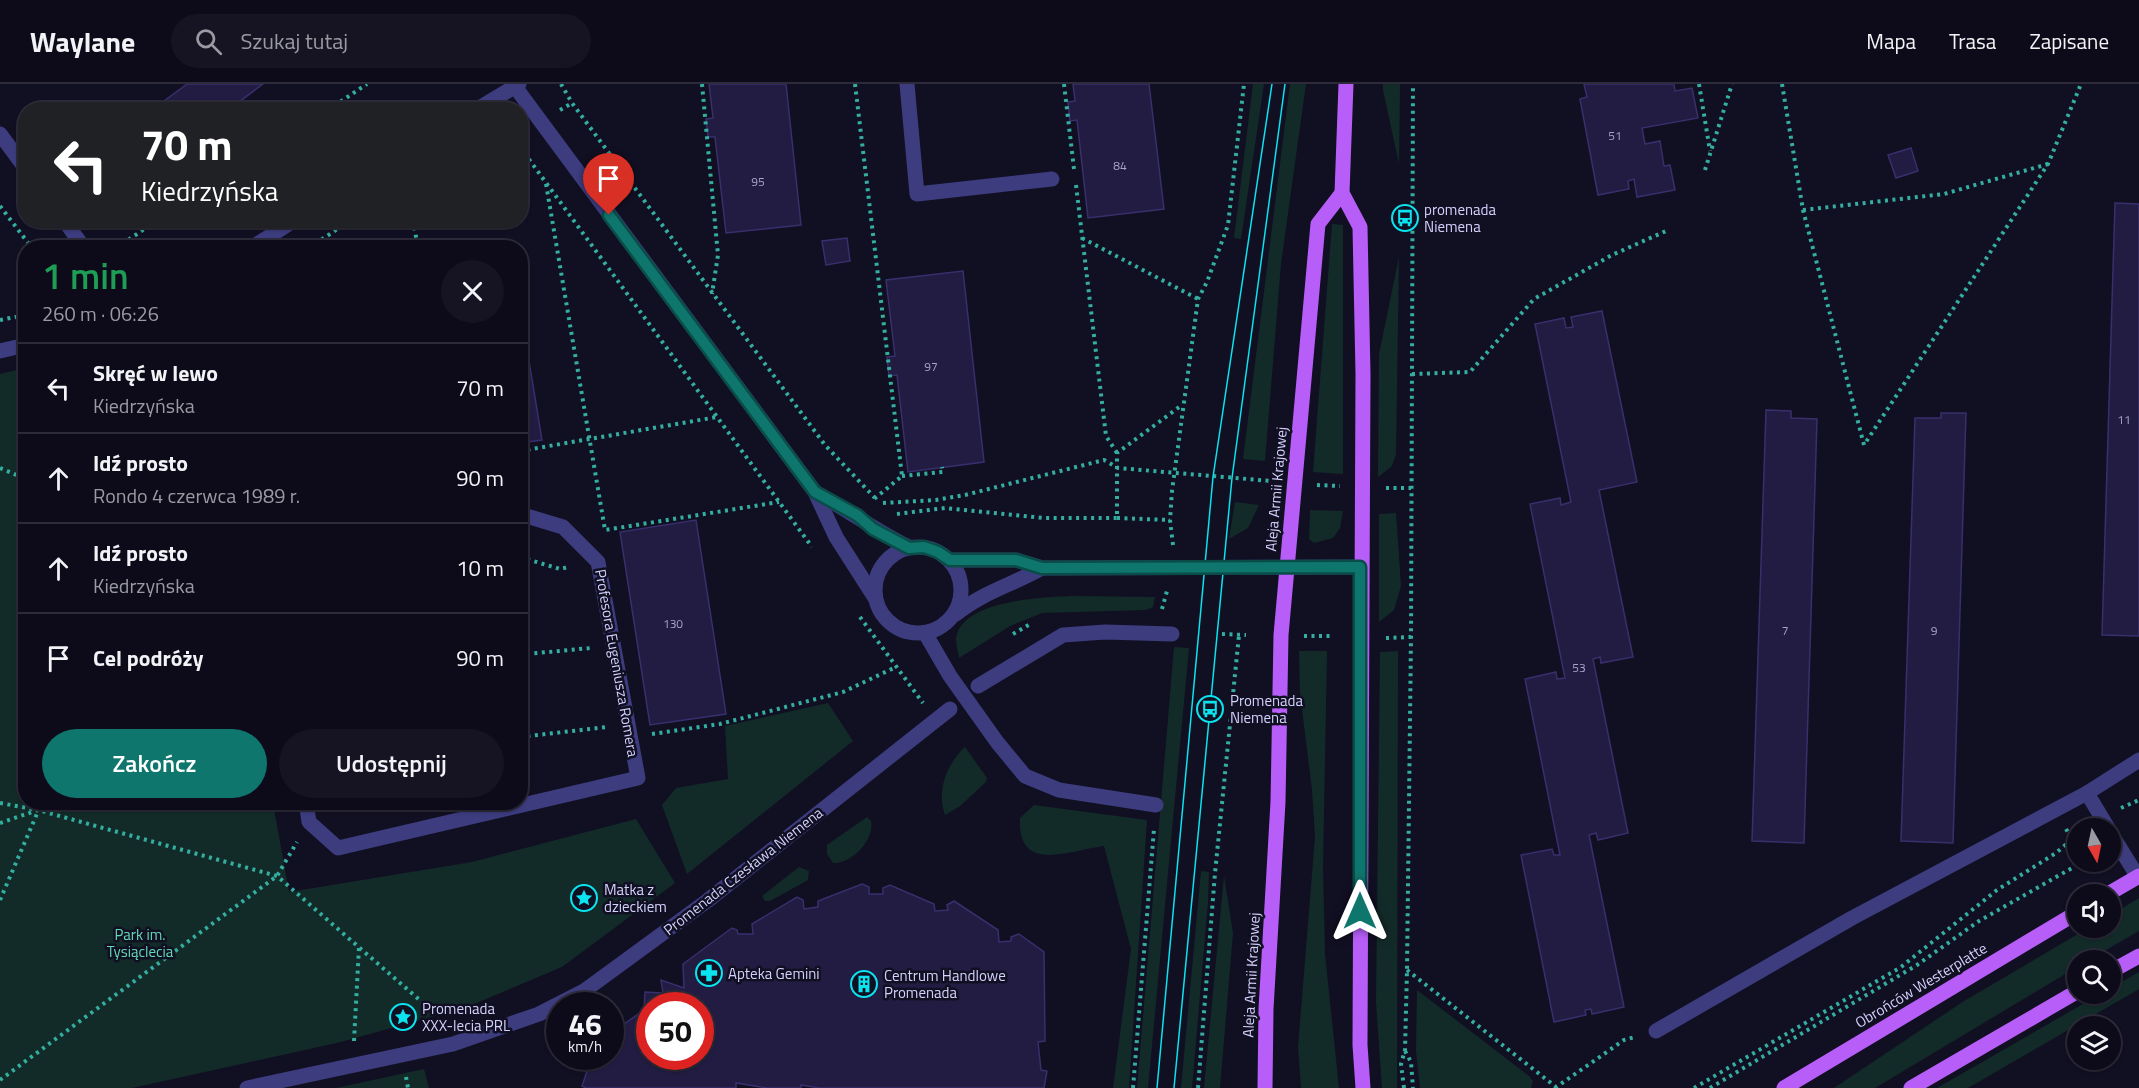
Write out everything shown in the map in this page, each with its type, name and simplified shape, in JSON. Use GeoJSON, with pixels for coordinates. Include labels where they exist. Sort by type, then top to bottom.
{"type":"FeatureCollection","features":[{"type":"Feature","properties":{"kind":"main road"},"geometry":{"type":"LineString","coordinates":[[1346,84],[1342,193],[1360,227],[1363,374],[1360,567],[1360,1045],[1363,1088]]}},
{"type":"Feature","properties":{"kind":"main road","name":"Aleja Armii Krajowej"},"geometry":{"type":"LineString","coordinates":[[1264,1087],[1266,1009],[1278,802],[1281,635],[1318,224],[1342,193]]}},
{"type":"Feature","properties":{"kind":"main road"},"geometry":{"type":"LineString","coordinates":[[2121,886],[2138,876]]}},
{"type":"Feature","properties":{"kind":"main road","name":"Obrońców Westerplatte"},"geometry":{"type":"LineString","coordinates":[[1784,1088],[2067,919]]}},
{"type":"Feature","properties":{"kind":"main road"},"geometry":{"type":"LineString","coordinates":[[2121,966],[2139,956]]}},
{"type":"Feature","properties":{"kind":"main road"},"geometry":{"type":"LineString","coordinates":[[1911,1088],[2067,997]]}},
{"type":"Feature","properties":{"kind":"street"},"geometry":{"type":"LineString","coordinates":[[907,84],[917,194],[1052,179]]}},
{"type":"Feature","properties":{"kind":"street"},"geometry":{"type":"LineString","coordinates":[[488,102],[515,85],[528,102]]}},
{"type":"Feature","properties":{"kind":"street"},"geometry":{"type":"LineString","coordinates":[[528,103],[815,492],[836,537],[875,598],[881,613],[893,626],[908,632],[925,633],[941,627],[976,597],[1018,582],[1042,568]]}},
{"type":"Feature","properties":{"kind":"street"},"geometry":{"type":"LineString","coordinates":[[0,135],[18,159]]}},
{"type":"Feature","properties":{"kind":"street"},"geometry":{"type":"LineString","coordinates":[[264,240],[282,228]]}},
{"type":"Feature","properties":{"kind":"street"},"geometry":{"type":"LineString","coordinates":[[0,351],[18,347]]}},
{"type":"Feature","properties":{"kind":"street"},"geometry":{"type":"LineString","coordinates":[[815,492],[857,515],[873,529],[909,548]]}},
{"type":"Feature","properties":{"kind":"street","name":"Profesora Eugeniusza Romera"},"geometry":{"type":"LineString","coordinates":[[528,516],[562,527],[598,561],[638,778],[528,804]]}},
{"type":"Feature","properties":{"kind":"street"},"geometry":{"type":"LineString","coordinates":[[875,598],[875,581],[882,566],[894,554],[909,548],[924,547],[950,560],[958,572],[961,587],[960,602],[954,615]]}},
{"type":"Feature","properties":{"kind":"street"},"geometry":{"type":"LineString","coordinates":[[950,560],[1016,560],[1042,568],[1360,567]]}},
{"type":"Feature","properties":{"kind":"street"},"geometry":{"type":"LineString","coordinates":[[978,687],[1063,635],[1105,632],[1172,634]]}},
{"type":"Feature","properties":{"kind":"street"},"geometry":{"type":"LineString","coordinates":[[925,633],[950,676],[997,742],[1025,776],[1059,790],[1156,805]]}},
{"type":"Feature","properties":{"kind":"street","name":"Promenada Czesława Niemena"},"geometry":{"type":"LineString","coordinates":[[246,1088],[453,1044],[538,1014],[584,991],[707,901],[950,709]]}},
{"type":"Feature","properties":{"kind":"street"},"geometry":{"type":"LineString","coordinates":[[1656,1031],[1852,918],[2087,793],[2139,760]]}},
{"type":"Feature","properties":{"kind":"street"},"geometry":{"type":"LineString","coordinates":[[2087,793],[2102,818]]}},
{"type":"Feature","properties":{"kind":"street"},"geometry":{"type":"LineString","coordinates":[[307,810],[309,822]]}},
{"type":"Feature","properties":{"kind":"street","name":"Profesora Eugeniusza Romera"},"geometry":{"type":"LineString","coordinates":[[309,822],[338,848],[501,810]]}},
{"type":"Feature","properties":{"kind":"street"},"geometry":{"type":"LineString","coordinates":[[2121,849],[2138,876]]}},
{"type":"Feature","properties":{"kind":"path"},"geometry":{"type":"LineString","coordinates":[[340,102],[367,84]]}},
{"type":"Feature","properties":{"kind":"path"},"geometry":{"type":"LineString","coordinates":[[569,84],[563,86],[572,103],[712,294],[825,445],[884,509]]}},
{"type":"Feature","properties":{"kind":"path"},"geometry":{"type":"LineString","coordinates":[[702,84],[718,255],[712,294]]}},
{"type":"Feature","properties":{"kind":"path"},"geometry":{"type":"LineString","coordinates":[[855,84],[902,476]]}},
{"type":"Feature","properties":{"kind":"path"},"geometry":{"type":"LineString","coordinates":[[1064,84],[1106,436],[1117,453],[1117,518]]}},
{"type":"Feature","properties":{"kind":"path"},"geometry":{"type":"LineString","coordinates":[[1173,543],[1170,520],[1198,299],[1207,282],[1228,225],[1244,84]]}},
{"type":"Feature","properties":{"kind":"path"},"geometry":{"type":"LineString","coordinates":[[1404,1088],[1401,1064],[1405,1050],[1407,970],[1413,84]]}},
{"type":"Feature","properties":{"kind":"path"},"geometry":{"type":"LineString","coordinates":[[1699,84],[1710,154]]}},
{"type":"Feature","properties":{"kind":"path"},"geometry":{"type":"LineString","coordinates":[[1706,170],[1732,84]]}},
{"type":"Feature","properties":{"kind":"path"},"geometry":{"type":"LineString","coordinates":[[1782,84],[1803,210],[1864,445],[2048,164],[2081,84]]}},
{"type":"Feature","properties":{"kind":"path"},"geometry":{"type":"LineString","coordinates":[[558,112],[572,103]]}},
{"type":"Feature","properties":{"kind":"path"},"geometry":{"type":"LineString","coordinates":[[528,158],[814,550]]}},
{"type":"Feature","properties":{"kind":"path"},"geometry":{"type":"LineString","coordinates":[[1803,210],[1944,194],[2048,164]]}},
{"type":"Feature","properties":{"kind":"path"},"geometry":{"type":"LineString","coordinates":[[546,182],[605,530],[779,502]]}},
{"type":"Feature","properties":{"kind":"path"},"geometry":{"type":"LineString","coordinates":[[0,206],[26,240]]}},
{"type":"Feature","properties":{"kind":"path"},"geometry":{"type":"LineString","coordinates":[[129,240],[146,228]]}},
{"type":"Feature","properties":{"kind":"path"},"geometry":{"type":"LineString","coordinates":[[321,240],[339,228]]}},
{"type":"Feature","properties":{"kind":"path"},"geometry":{"type":"LineString","coordinates":[[1412,374],[1470,372],[1534,299],[1611,255],[1666,231]]}},
{"type":"Feature","properties":{"kind":"path"},"geometry":{"type":"LineString","coordinates":[[1082,238],[1198,299]]}},
{"type":"Feature","properties":{"kind":"path"},"geometry":{"type":"LineString","coordinates":[[0,320],[18,317]]}},
{"type":"Feature","properties":{"kind":"path"},"geometry":{"type":"LineString","coordinates":[[1117,453],[1183,405]]}},
{"type":"Feature","properties":{"kind":"path"},"geometry":{"type":"LineString","coordinates":[[528,450],[717,417]]}},
{"type":"Feature","properties":{"kind":"path"},"geometry":{"type":"LineString","coordinates":[[877,500],[887,504],[965,495],[1104,460],[1118,468],[1261,480]]}},
{"type":"Feature","properties":{"kind":"path"},"geometry":{"type":"LineString","coordinates":[[877,500],[902,476],[943,472],[942,467]]}},
{"type":"Feature","properties":{"kind":"path"},"geometry":{"type":"LineString","coordinates":[[0,468],[18,476]]}},
{"type":"Feature","properties":{"kind":"path"},"geometry":{"type":"LineString","coordinates":[[1312,484],[1343,486]]}},
{"type":"Feature","properties":{"kind":"path"},"geometry":{"type":"LineString","coordinates":[[1379,488],[1411,488]]}},
{"type":"Feature","properties":{"kind":"path"},"geometry":{"type":"LineString","coordinates":[[894,514],[945,508],[1044,518],[1170,520]]}},
{"type":"Feature","properties":{"kind":"path"},"geometry":{"type":"LineString","coordinates":[[1166,605],[1167,594]]}},
{"type":"Feature","properties":{"kind":"path"},"geometry":{"type":"LineString","coordinates":[[857,613],[935,720]]}},
{"type":"Feature","properties":{"kind":"path"},"geometry":{"type":"LineString","coordinates":[[1222,634],[1246,635]]}},
{"type":"Feature","properties":{"kind":"path"},"geometry":{"type":"LineString","coordinates":[[1198,1088],[1215,873],[1239,635]]}},
{"type":"Feature","properties":{"kind":"path"},"geometry":{"type":"LineString","coordinates":[[1300,635],[1330,636]]}},
{"type":"Feature","properties":{"kind":"path"},"geometry":{"type":"LineString","coordinates":[[1379,638],[1411,638]]}},
{"type":"Feature","properties":{"kind":"path"},"geometry":{"type":"LineString","coordinates":[[528,654],[614,646]]}},
{"type":"Feature","properties":{"kind":"path"},"geometry":{"type":"LineString","coordinates":[[528,737],[612,727],[642,735],[720,724],[843,692],[896,667]]}},
{"type":"Feature","properties":{"kind":"path"},"geometry":{"type":"LineString","coordinates":[[913,708],[929,694]]}},
{"type":"Feature","properties":{"kind":"path"},"geometry":{"type":"LineString","coordinates":[[2117,811],[2139,800]]}},
{"type":"Feature","properties":{"kind":"path"},"geometry":{"type":"LineString","coordinates":[[0,803],[18,806]]}},
{"type":"Feature","properties":{"kind":"path"},"geometry":{"type":"LineString","coordinates":[[1133,1088],[1156,805]]}},
{"type":"Feature","properties":{"kind":"path"},"geometry":{"type":"LineString","coordinates":[[0,823],[38,810],[277,876],[430,1009],[453,1044]]}},
{"type":"Feature","properties":{"kind":"path"},"geometry":{"type":"LineString","coordinates":[[0,900],[38,810]]}},
{"type":"Feature","properties":{"kind":"path"},"geometry":{"type":"LineString","coordinates":[[0,1080],[277,876],[309,822]]}},
{"type":"Feature","properties":{"kind":"path"},"geometry":{"type":"LineString","coordinates":[[1694,1088],[1920,954],[1997,890],[2056,853],[2067,844]]}},
{"type":"Feature","properties":{"kind":"path"},"geometry":{"type":"LineString","coordinates":[[1710,1088],[1917,965],[1979,921],[2067,871]]}},
{"type":"Feature","properties":{"kind":"path"},"geometry":{"type":"LineString","coordinates":[[353,1066],[359,947]]}},
{"type":"Feature","properties":{"kind":"path"},"geometry":{"type":"LineString","coordinates":[[1407,970],[1556,1088],[1624,1040],[1656,1031]]}},
{"type":"Feature","properties":{"kind":"path"},"geometry":{"type":"LineString","coordinates":[[429,1026],[450,1020]]}},
{"type":"Feature","properties":{"kind":"path"},"geometry":{"type":"LineString","coordinates":[[1405,1050],[1411,1062],[1413,1088]]}},
{"type":"Feature","properties":{"kind":"path"},"geometry":{"type":"LineString","coordinates":[[402,1055],[408,1088]]}},
{"type":"Feature","properties":{"kind":"green space"},"geometry":{"type":"Polygon","coordinates":[[[1253,84],[1264,84],[1241,239],[1234,238],[1253,84]]]}},
{"type":"Feature","properties":{"kind":"green space"},"geometry":{"type":"Polygon","coordinates":[[[1290,84],[1306,84],[1281,264],[1265,461],[1243,459],[1290,84]]]}},
{"type":"Feature","properties":{"kind":"green space"},"geometry":{"type":"Polygon","coordinates":[[[1383,84],[1400,84],[1399,164],[1383,90],[1383,84]]]}},
{"type":"Feature","properties":{"kind":"green space"},"geometry":{"type":"Polygon","coordinates":[[[1332,224],[1343,225],[1343,474],[1313,472],[1332,224]]]}},
{"type":"Feature","properties":{"kind":"green space"},"geometry":{"type":"Polygon","coordinates":[[[1399,257],[1396,454],[1392,466],[1378,477],[1379,354],[1399,257]]]}},
{"type":"Feature","properties":{"kind":"green space","name":"Park im. Tysiąclecia"},"geometry":{"type":"Polygon","coordinates":[[[18,370],[18,810],[274,810],[289,892],[472,862],[636,819],[675,883],[562,967],[467,1007],[341,1042],[132,1088],[0,1088],[0,374],[18,370]]]}},
{"type":"Feature","properties":{"kind":"green space"},"geometry":{"type":"Polygon","coordinates":[[[1235,502],[1259,505],[1248,528],[1229,539],[1235,502]]]}},
{"type":"Feature","properties":{"kind":"green space"},"geometry":{"type":"Polygon","coordinates":[[[1310,510],[1343,511],[1340,528],[1333,538],[1314,543],[1309,539],[1310,510]]]}},
{"type":"Feature","properties":{"kind":"green space"},"geometry":{"type":"Polygon","coordinates":[[[1396,513],[1401,586],[1394,610],[1379,622],[1379,514],[1396,513]]]}},
{"type":"Feature","properties":{"kind":"green space"},"geometry":{"type":"Polygon","coordinates":[[[1072,596],[1155,597],[1153,607],[1146,610],[1042,613],[1010,626],[959,658],[956,639],[961,626],[972,616],[1005,603],[1072,596]]]}},
{"type":"Feature","properties":{"kind":"green space"},"geometry":{"type":"Polygon","coordinates":[[[1174,647],[1189,648],[1148,1088],[1137,1088],[1174,647]]]}},
{"type":"Feature","properties":{"kind":"green space"},"geometry":{"type":"Polygon","coordinates":[[[1299,651],[1327,651],[1323,867],[1325,954],[1339,1088],[1301,1088],[1298,1047],[1315,837],[1312,790],[1300,693],[1299,651]]]}},
{"type":"Feature","properties":{"kind":"green space"},"geometry":{"type":"Polygon","coordinates":[[[1398,651],[1397,1088],[1382,1088],[1376,1002],[1380,652],[1398,651]]]}},
{"type":"Feature","properties":{"kind":"green space"},"geometry":{"type":"Polygon","coordinates":[[[828,703],[853,741],[687,874],[662,805],[676,788],[728,779],[725,726],[828,703]]]}},
{"type":"Feature","properties":{"kind":"green space"},"geometry":{"type":"Polygon","coordinates":[[[965,747],[987,778],[986,782],[960,806],[945,815],[942,796],[945,778],[953,761],[965,747]]]}},
{"type":"Feature","properties":{"kind":"green space"},"geometry":{"type":"Polygon","coordinates":[[[1034,805],[1147,820],[1129,1088],[1113,1088],[1131,949],[1104,846],[1062,854],[1036,853],[1027,847],[1021,836],[1020,818],[1034,805]]]}},
{"type":"Feature","properties":{"kind":"green space"},"geometry":{"type":"Polygon","coordinates":[[[867,817],[871,821],[871,828],[861,849],[848,859],[833,863],[827,854],[827,845],[867,817]]]}},
{"type":"Feature","properties":{"kind":"green space"},"geometry":{"type":"Polygon","coordinates":[[[799,867],[809,871],[808,880],[770,901],[765,901],[762,896],[799,867]]]}},
{"type":"Feature","properties":{"kind":"green space"},"geometry":{"type":"Polygon","coordinates":[[[1201,871],[1209,872],[1208,902],[1192,1088],[1181,1088],[1201,871]]]}},
{"type":"Feature","properties":{"kind":"green space"},"geometry":{"type":"Polygon","coordinates":[[[1224,876],[1233,933],[1220,1088],[1204,1088],[1224,876]]]}},
{"type":"Feature","properties":{"kind":"green space"},"geometry":{"type":"Polygon","coordinates":[[[2139,898],[2139,931],[2106,950],[2067,950],[2067,973],[1875,1088],[1834,1088],[1964,1001],[2071,938],[2121,938],[2121,909],[2139,898]]]}},
{"type":"Feature","properties":{"kind":"green space"},"geometry":{"type":"Polygon","coordinates":[[[2139,972],[2139,989],[2121,999],[2121,982],[2139,972]]]}},
{"type":"Feature","properties":{"kind":"green space"},"geometry":{"type":"Polygon","coordinates":[[[1417,990],[1529,1076],[1533,1081],[1531,1088],[1420,1088],[1416,1051],[1417,990]]]}},
{"type":"Feature","properties":{"kind":"green space"},"geometry":{"type":"Polygon","coordinates":[[[2083,1004],[2113,1004],[2092,1016],[2067,1016],[2067,1031],[1968,1088],[1937,1088],[2083,1004]]]}},
{"type":"Feature","properties":{"kind":"green space"},"geometry":{"type":"Polygon","coordinates":[[[424,1069],[429,1088],[336,1088],[424,1069]]]}},
{"type":"Feature","properties":{"kind":"building"},"geometry":{"type":"Polygon","coordinates":[[[187,84],[263,84],[239,102],[163,102],[187,84]]]}},
{"type":"Feature","properties":{"kind":"building"},"geometry":{"type":"Polygon","coordinates":[[[709,84],[786,84],[801,225],[726,233],[715,137],[708,137],[706,119],[713,118],[709,84]]]}},
{"type":"Feature","properties":{"kind":"building"},"geometry":{"type":"Polygon","coordinates":[[[1073,84],[1149,84],[1164,209],[1088,218],[1077,120],[1070,121],[1068,102],[1075,101],[1073,84]]]}},
{"type":"Feature","properties":{"kind":"building"},"geometry":{"type":"Polygon","coordinates":[[[1584,84],[1674,84],[1675,91],[1692,88],[1698,118],[1642,128],[1645,144],[1660,141],[1664,166],[1670,165],[1675,190],[1637,197],[1634,179],[1628,181],[1629,189],[1598,195],[1580,99],[1587,97],[1584,84]]]}},
{"type":"Feature","properties":{"kind":"building"},"geometry":{"type":"Polygon","coordinates":[[[1911,148],[1918,171],[1896,178],[1888,155],[1911,148]]]}},
{"type":"Feature","properties":{"kind":"building"},"geometry":{"type":"Polygon","coordinates":[[[2115,203],[2139,204],[2139,636],[2102,635],[2115,203]]]}},
{"type":"Feature","properties":{"kind":"building"},"geometry":{"type":"Polygon","coordinates":[[[847,238],[850,261],[826,265],[822,241],[847,238]]]}},
{"type":"Feature","properties":{"kind":"building"},"geometry":{"type":"Polygon","coordinates":[[[963,271],[984,462],[908,472],[897,375],[889,376],[887,357],[895,356],[886,280],[963,271]]]}},
{"type":"Feature","properties":{"kind":"building"},"geometry":{"type":"Polygon","coordinates":[[[1602,311],[1637,482],[1599,490],[1633,657],[1601,663],[1600,657],[1593,659],[1628,833],[1598,840],[1596,833],[1589,835],[1624,1007],[1592,1014],[1591,1009],[1585,1010],[1586,1015],[1554,1022],[1521,855],[1552,849],[1554,855],[1560,855],[1525,679],[1556,672],[1557,679],[1565,678],[1530,504],[1560,498],[1561,505],[1571,502],[1535,324],[1564,318],[1566,328],[1573,327],[1571,317],[1602,311]]]}},
{"type":"Feature","properties":{"kind":"building"},"geometry":{"type":"Polygon","coordinates":[[[528,355],[542,440],[528,442],[528,355]]]}},
{"type":"Feature","properties":{"kind":"building"},"geometry":{"type":"Polygon","coordinates":[[[1766,410],[1791,411],[1791,418],[1817,419],[1804,843],[1752,841],[1766,410]]]}},
{"type":"Feature","properties":{"kind":"building"},"geometry":{"type":"Polygon","coordinates":[[[1941,413],[1966,413],[1953,843],[1901,841],[1915,418],[1941,418],[1941,413]]]}},
{"type":"Feature","properties":{"kind":"building"},"geometry":{"type":"Polygon","coordinates":[[[696,520],[726,714],[650,725],[620,532],[696,520]]]}},
{"type":"Feature","properties":{"kind":"building","name":"Centrum Handlowe Promenada"},"geometry":{"type":"Polygon","coordinates":[[[862,884],[869,887],[869,894],[883,894],[883,888],[890,885],[934,904],[935,911],[948,910],[947,905],[954,901],[998,930],[999,942],[1011,941],[1011,937],[1019,934],[1044,952],[1045,1041],[1038,1042],[1041,1070],[1047,1071],[1044,1088],[819,1088],[801,1085],[801,1088],[767,1088],[736,1083],[736,1088],[586,1088],[582,1086],[587,1070],[624,1070],[624,1024],[636,1016],[636,1070],[714,1070],[714,992],[663,992],[661,980],[684,988],[683,964],[732,928],[737,930],[738,934],[753,934],[752,924],[797,897],[803,900],[804,909],[818,907],[818,901],[862,884]]]}},
{"type":"Feature","properties":{"kind":"tram line"},"geometry":{"type":"LineString","coordinates":[[1157,1088],[1213,477],[1272,84]]}},
{"type":"Feature","properties":{"kind":"tram line"},"geometry":{"type":"LineString","coordinates":[[1174,1088],[1232,478],[1285,84]]}},
{"type":"Feature","properties":{"kind":"place","name":"promenada Niemena"},"geometry":{"type":"Point","coordinates":[1405,218]}},
{"type":"Feature","properties":{"kind":"place","name":"Promenada Niemena"},"geometry":{"type":"Point","coordinates":[1210,709]}},
{"type":"Feature","properties":{"kind":"place","name":"Matka z dzieckiem"},"geometry":{"type":"Point","coordinates":[584,898]}},
{"type":"Feature","properties":{"kind":"place","name":"Apteka Gemini"},"geometry":{"type":"Point","coordinates":[709,973]}},
{"type":"Feature","properties":{"kind":"place","name":"Centrum Handlowe Promenada"},"geometry":{"type":"Point","coordinates":[864,984]}},
{"type":"Feature","properties":{"kind":"place","name":"Promenada XXX-lecia PRL"},"geometry":{"type":"Point","coordinates":[403,1017]}},
{"type":"Feature","properties":{"kind":"route"},"geometry":{"type":"LineString","coordinates":[[609,215],[815,492],[857,515],[873,529],[909,548],[924,547],[950,560],[1016,560],[1042,568],[1360,567],[1360,911]]}}]}
